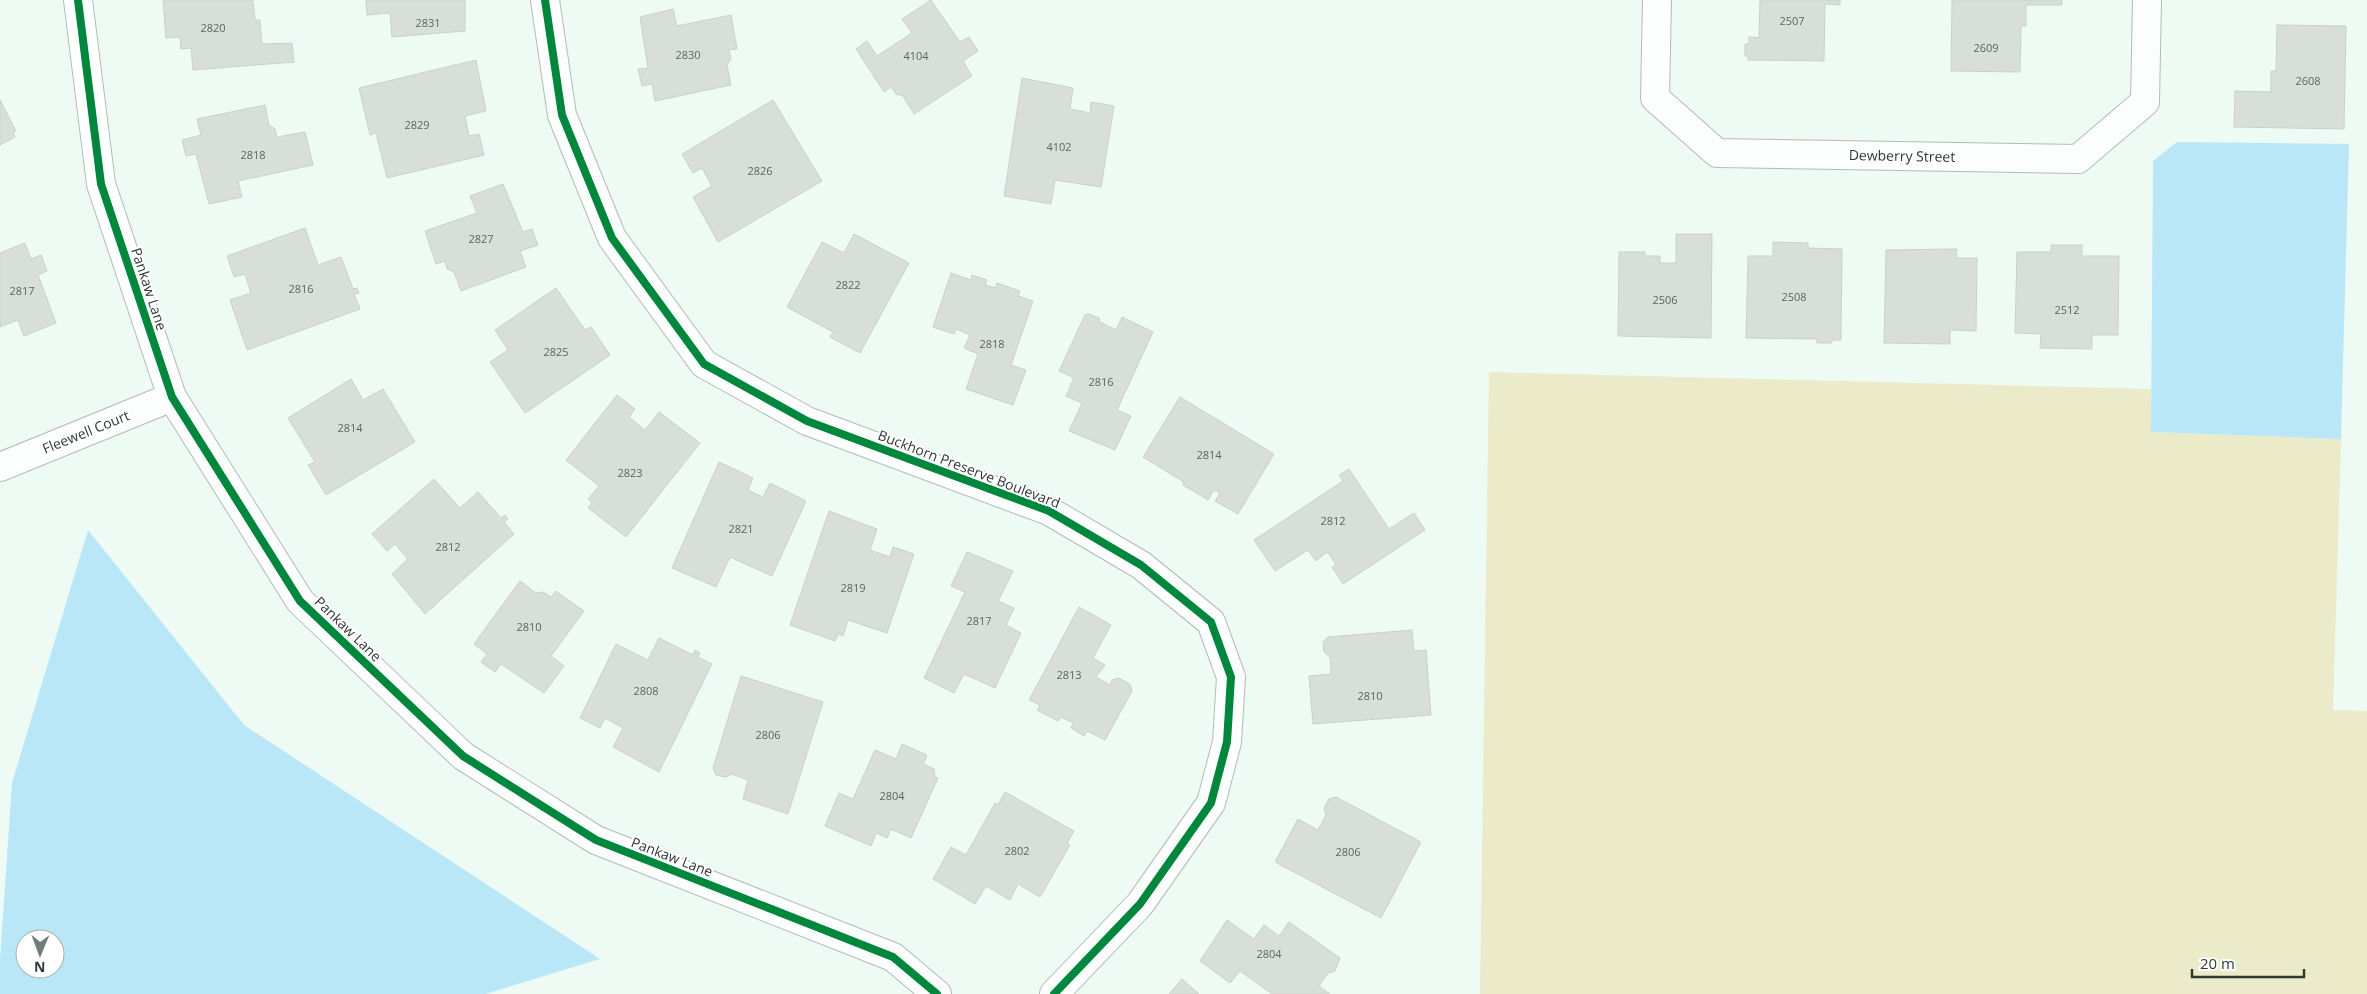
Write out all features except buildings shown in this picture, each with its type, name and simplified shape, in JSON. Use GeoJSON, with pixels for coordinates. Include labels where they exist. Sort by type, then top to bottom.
{"type":"FeatureCollection","features":[{"type":"Feature","properties":{"kind":"street","name":"Pankaw Lane"},"geometry":{"type":"LineString","coordinates":[[78,0],[101,184],[172,397],[300,601],[463,756],[596,840],[893,957],[937,994]]}},
{"type":"Feature","properties":{"kind":"street","name":"Buckhorn Preserve Boulevard"},"geometry":{"type":"LineString","coordinates":[[545,0],[562,116],[612,238],[704,364],[807,421],[1049,511],[1141,565],[1211,622],[1231,678],[1227,742],[1211,803],[1140,904],[1054,994]]}},
{"type":"Feature","properties":{"kind":"street","name":"Dewberry Street"},"geometry":{"type":"LineString","coordinates":[[1657,0],[1655,98],[1717,153],[2078,159],[2145,102],[2147,0]]}},
{"type":"Feature","properties":{"kind":"street","name":"Fleewell Court"},"geometry":{"type":"LineString","coordinates":[[0,467],[172,397]]}},
{"type":"Feature","properties":{"kind":"green space"},"geometry":{"type":"Polygon","coordinates":[[[1489,372],[2151,389],[2151,432],[2341,439],[2333,710],[2367,711],[2367,994],[1480,994],[1489,372]]]}},
{"type":"Feature","properties":{"kind":"water"},"geometry":{"type":"Polygon","coordinates":[[[2177,142],[2349,144],[2341,439],[2151,432],[2153,161],[2177,142]]]}},
{"type":"Feature","properties":{"kind":"water"},"geometry":{"type":"Polygon","coordinates":[[[88,530],[244,725],[600,959],[485,994],[0,994],[0,959],[12,783],[88,530]]]}},
{"type":"Feature","properties":{"kind":"cycle path"},"geometry":{"type":"LineString","coordinates":[[78,0],[101,184],[172,397],[300,601],[463,756],[596,840],[893,957],[937,994]]}},
{"type":"Feature","properties":{"kind":"cycle path"},"geometry":{"type":"LineString","coordinates":[[545,0],[562,115],[612,238],[704,364],[807,421],[1049,511],[1141,565],[1211,622],[1231,677],[1227,742],[1211,803],[1140,904],[1054,994]]}}]}
